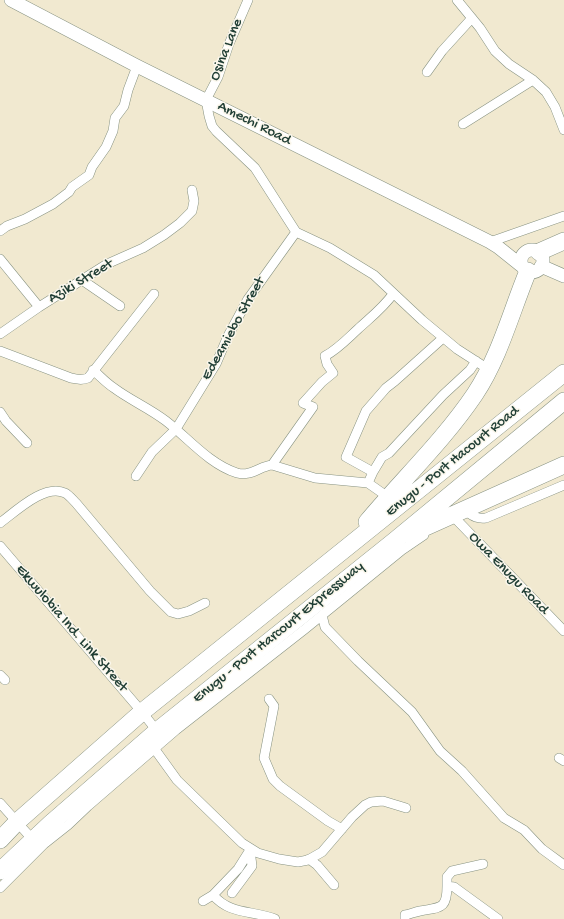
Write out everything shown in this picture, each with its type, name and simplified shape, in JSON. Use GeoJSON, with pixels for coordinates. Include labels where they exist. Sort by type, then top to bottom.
{"type":"FeatureCollection","features":[{"type":"Feature","properties":{"kind":"highway"},"geometry":{"type":"LineString","coordinates":[[342,552],[388,497],[446,433],[475,393],[482,365],[505,335],[518,294],[532,261],[564,241]]}},
{"type":"Feature","properties":{"kind":"highway","name":"Enugu - Port Hacourt Road"},"geometry":{"type":"LineString","coordinates":[[342,552],[564,373]]}},
{"type":"Feature","properties":{"kind":"highway","name":"Enugu - Port Harcourt Expressway"},"geometry":{"type":"LineString","coordinates":[[0,872],[33,840],[564,401]]}},
{"type":"Feature","properties":{"kind":"highway"},"geometry":{"type":"LineString","coordinates":[[393,542],[564,465]]}},
{"type":"Feature","properties":{"kind":"highway","name":"Enugu - Port Harcourt Expressway"},"geometry":{"type":"LineString","coordinates":[[0,840],[17,822],[142,712],[342,552]]}},
{"type":"Feature","properties":{"kind":"main road","name":"Amechi Road"},"geometry":{"type":"LineString","coordinates":[[11,0],[137,66],[494,245]]}},
{"type":"Feature","properties":{"kind":"main road"},"geometry":{"type":"LineString","coordinates":[[494,245],[532,261]]}},
{"type":"Feature","properties":{"kind":"main road"},"geometry":{"type":"LineString","coordinates":[[494,245],[564,276]]}},
{"type":"Feature","properties":{"kind":"street","name":"Osina Lane"},"geometry":{"type":"LineString","coordinates":[[206,100],[218,77],[229,44],[248,0]]}},
{"type":"Feature","properties":{"kind":"street"},"geometry":{"type":"LineString","coordinates":[[457,0],[472,18],[495,51],[509,64],[533,80],[546,92],[564,130]]}},
{"type":"Feature","properties":{"kind":"street"},"geometry":{"type":"LineString","coordinates":[[427,72],[442,51],[472,18]]}},
{"type":"Feature","properties":{"kind":"street"},"geometry":{"type":"LineString","coordinates":[[0,231],[7,226],[25,219],[53,204],[69,192],[72,187],[89,175],[92,167],[106,147],[113,131],[115,118],[124,106],[137,66]]}},
{"type":"Feature","properties":{"kind":"street"},"geometry":{"type":"LineString","coordinates":[[464,124],[533,80]]}},
{"type":"Feature","properties":{"kind":"street"},"geometry":{"type":"LineString","coordinates":[[206,100],[212,126],[255,168],[296,232],[330,248],[363,267],[374,275],[393,294],[443,338],[482,365]]}},
{"type":"Feature","properties":{"kind":"street","name":"Aziki Street"},"geometry":{"type":"LineString","coordinates":[[0,334],[39,307],[107,264],[143,248],[180,223],[192,211],[194,201],[192,190]]}},
{"type":"Feature","properties":{"kind":"street"},"geometry":{"type":"LineString","coordinates":[[494,245],[564,216]]}},
{"type":"Feature","properties":{"kind":"street","name":"Edeamiebo Street"},"geometry":{"type":"LineString","coordinates":[[136,476],[152,452],[176,429],[216,364],[228,336],[248,299],[296,232]]}},
{"type":"Feature","properties":{"kind":"street"},"geometry":{"type":"LineString","coordinates":[[0,259],[39,307]]}},
{"type":"Feature","properties":{"kind":"street"},"geometry":{"type":"LineString","coordinates":[[82,280],[120,306]]}},
{"type":"Feature","properties":{"kind":"street"},"geometry":{"type":"LineString","coordinates":[[0,352],[71,378],[80,380],[88,378],[154,294]]}},
{"type":"Feature","properties":{"kind":"street"},"geometry":{"type":"LineString","coordinates":[[272,465],[313,407],[304,403],[322,382],[333,374],[327,364],[325,356],[334,351],[372,317],[386,304],[393,294]]}},
{"type":"Feature","properties":{"kind":"street"},"geometry":{"type":"LineString","coordinates":[[373,472],[346,457],[366,411],[386,388],[443,338]]}},
{"type":"Feature","properties":{"kind":"street"},"geometry":{"type":"LineString","coordinates":[[368,483],[382,457],[389,453],[443,395],[470,370],[482,365]]}},
{"type":"Feature","properties":{"kind":"street"},"geometry":{"type":"LineString","coordinates":[[93,370],[112,388],[176,429],[214,462],[237,473],[244,474],[254,472],[272,465],[315,478],[368,483],[388,497]]}},
{"type":"Feature","properties":{"kind":"street"},"geometry":{"type":"LineString","coordinates":[[0,412],[6,421],[27,443]]}},
{"type":"Feature","properties":{"kind":"street"},"geometry":{"type":"LineString","coordinates":[[0,888],[153,740],[176,730],[402,550],[458,513],[479,519],[486,518],[564,485]]}},
{"type":"Feature","properties":{"kind":"street"},"geometry":{"type":"LineString","coordinates":[[0,523],[37,496],[51,490],[64,493],[76,503],[150,592],[171,612],[178,614],[188,612],[205,603]]}},
{"type":"Feature","properties":{"kind":"street","name":"Owa Enugu Road"},"geometry":{"type":"LineString","coordinates":[[458,513],[564,631]]}},
{"type":"Feature","properties":{"kind":"street","name":"Ekwulobia Ind. Link Street"},"geometry":{"type":"LineString","coordinates":[[0,546],[142,712],[153,740],[177,780],[250,850]]}},
{"type":"Feature","properties":{"kind":"street"},"geometry":{"type":"LineString","coordinates":[[322,615],[326,627],[358,661],[412,712],[440,751],[462,771],[504,818],[524,830],[542,849],[564,865]]}},
{"type":"Feature","properties":{"kind":"street"},"geometry":{"type":"LineString","coordinates":[[268,699],[274,706],[264,758],[273,779],[280,786],[342,829]]}},
{"type":"Feature","properties":{"kind":"street"},"geometry":{"type":"LineString","coordinates":[[250,850],[258,854],[298,862],[309,859],[322,852],[352,817],[365,805],[371,802],[383,801],[406,808]]}},
{"type":"Feature","properties":{"kind":"street"},"geometry":{"type":"LineString","coordinates":[[0,803],[33,840]]}},
{"type":"Feature","properties":{"kind":"street"},"geometry":{"type":"LineString","coordinates":[[232,893],[252,866],[250,850]]}},
{"type":"Feature","properties":{"kind":"street"},"geometry":{"type":"LineString","coordinates":[[203,900],[213,895],[238,869],[250,850]]}},
{"type":"Feature","properties":{"kind":"street"},"geometry":{"type":"LineString","coordinates":[[309,859],[334,885]]}},
{"type":"Feature","properties":{"kind":"street"},"geometry":{"type":"LineString","coordinates":[[405,919],[405,915],[420,911],[434,910],[442,907],[446,901],[450,886],[447,877],[452,871],[483,864]]}},
{"type":"Feature","properties":{"kind":"street"},"geometry":{"type":"LineString","coordinates":[[450,886],[498,919]]}},
{"type":"Feature","properties":{"kind":"street"},"geometry":{"type":"LineString","coordinates":[[213,895],[226,907],[244,913],[252,912],[275,919]]}}]}
